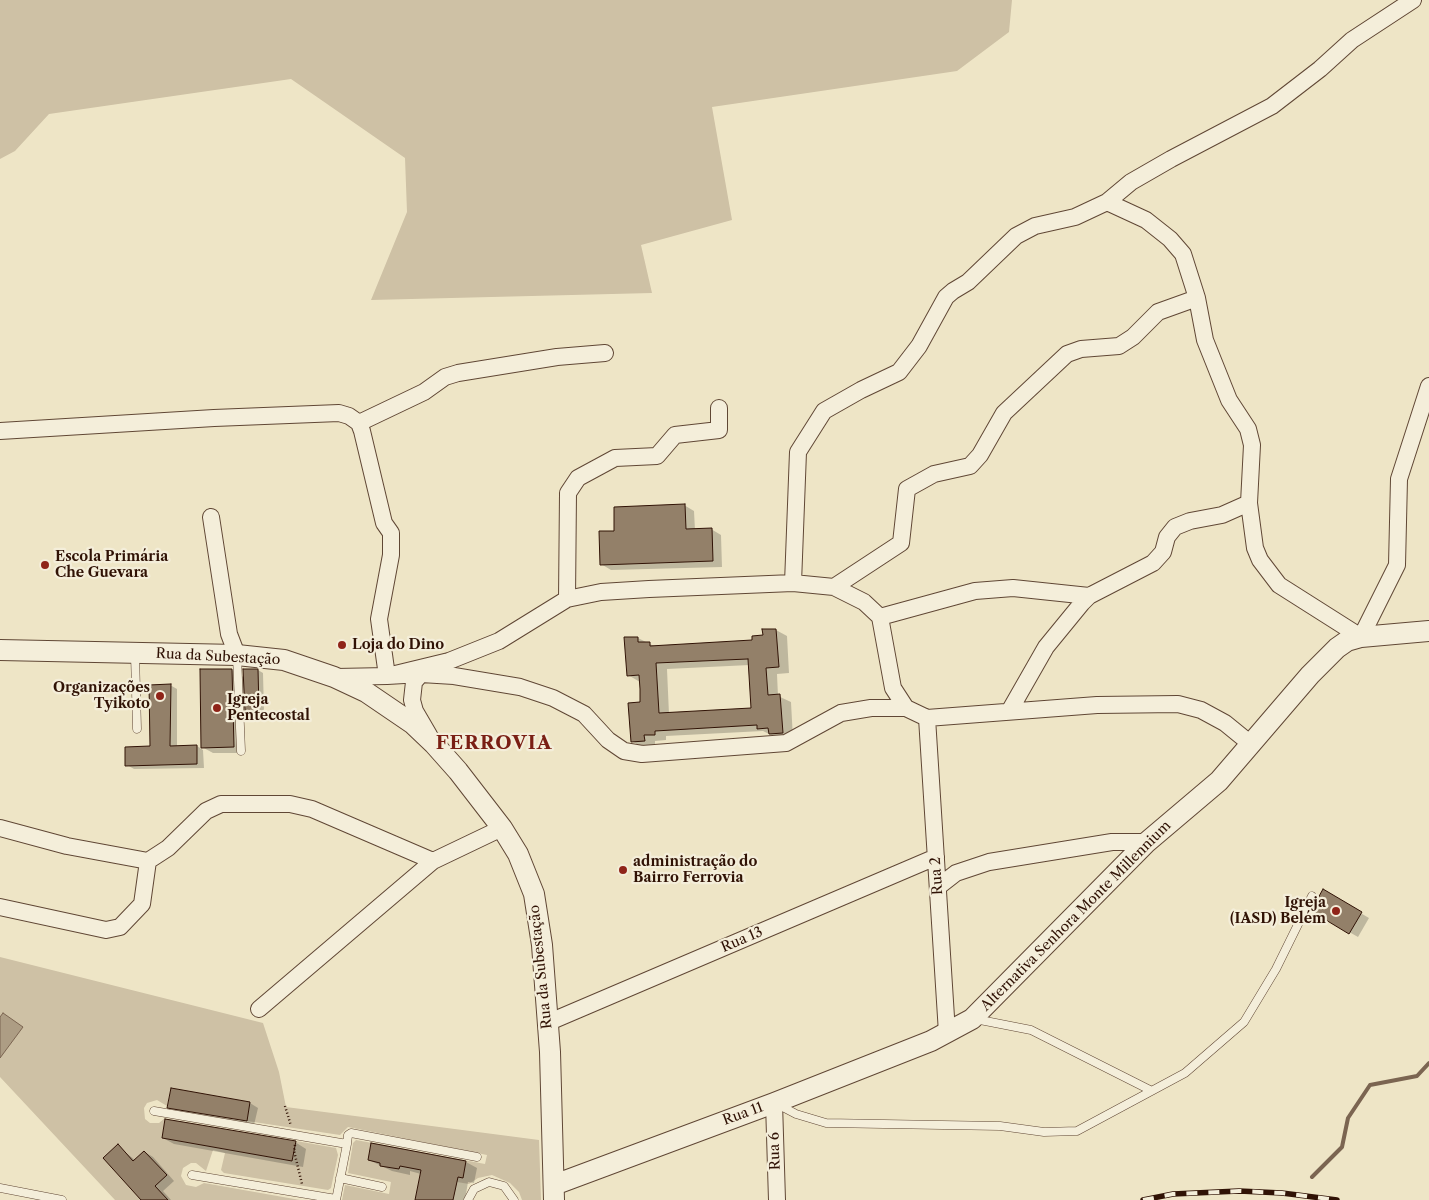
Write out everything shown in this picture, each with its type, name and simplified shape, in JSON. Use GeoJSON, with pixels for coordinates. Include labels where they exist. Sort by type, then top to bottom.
{"type":"FeatureCollection","features":[{"type":"Feature","properties":{"kind":"street"},"geometry":{"type":"LineString","coordinates":[[793,583],[798,452],[824,411],[860,390],[898,372],[919,346],[946,297],[968,282],[1016,236],[1035,226],[1075,218],[1107,202],[1131,182],[1272,106],[1320,69],[1352,40],[1413,0]]}},
{"type":"Feature","properties":{"kind":"street"},"geometry":{"type":"LineString","coordinates":[[1107,202],[1146,220],[1170,239],[1183,254],[1197,298],[1205,340],[1229,400],[1248,429],[1252,445],[1249,503],[1255,548],[1269,574],[1280,585],[1361,637],[1429,631]]}},
{"type":"Feature","properties":{"kind":"street"},"geometry":{"type":"LineString","coordinates":[[834,587],[901,543],[907,489],[934,474],[970,466],[980,455],[1004,413],[1067,354],[1081,349],[1119,346],[1133,337],[1158,312],[1197,298]]}},
{"type":"Feature","properties":{"kind":"street"},"geometry":{"type":"LineString","coordinates":[[359,423],[424,392],[445,377],[458,373],[557,357],[605,353]]}},
{"type":"Feature","properties":{"kind":"street"},"geometry":{"type":"LineString","coordinates":[[1361,637],[1397,565],[1399,479],[1429,386]]}},
{"type":"Feature","properties":{"kind":"street"},"geometry":{"type":"LineString","coordinates":[[567,599],[568,492],[578,478],[615,458],[657,456],[675,435],[719,430],[719,408]]}},
{"type":"Feature","properties":{"kind":"street"},"geometry":{"type":"LineString","coordinates":[[0,431],[339,413],[349,416],[359,423],[378,489],[384,523],[391,533],[392,539],[391,555],[379,619],[387,676]]}},
{"type":"Feature","properties":{"kind":"street"},"geometry":{"type":"LineString","coordinates":[[1010,710],[1052,638],[1089,596],[1153,563],[1163,552],[1167,537],[1175,527],[1190,520],[1222,515],[1249,503]]}},
{"type":"Feature","properties":{"kind":"street"},"geometry":{"type":"LineString","coordinates":[[211,517],[229,634],[237,656]]}},
{"type":"Feature","properties":{"kind":"street"},"geometry":{"type":"LineString","coordinates":[[387,676],[449,661],[499,641],[567,599],[601,592],[793,583],[834,587],[864,602],[880,617],[894,688],[906,708]]}},
{"type":"Feature","properties":{"kind":"street"},"geometry":{"type":"LineString","coordinates":[[880,617],[975,591],[1013,588],[1089,596]]}},
{"type":"Feature","properties":{"kind":"street","name":"Alternativa Senhora Monte Millennium"},"geometry":{"type":"LineString","coordinates":[[939,1037],[972,1019],[1147,842],[1219,781],[1252,745],[1310,675],[1347,641],[1361,637]]}},
{"type":"Feature","properties":{"kind":"street","name":"Rua da Subestação"},"geometry":{"type":"LineString","coordinates":[[0,650],[237,656],[284,660],[334,677],[366,692],[413,724],[434,744],[458,771],[502,828],[518,854],[534,894],[542,945],[548,1023],[554,1192]]}},
{"type":"Feature","properties":{"kind":"street"},"geometry":{"type":"LineString","coordinates":[[421,674],[414,682],[412,700],[415,711],[434,744]]}},
{"type":"Feature","properties":{"kind":"street"},"geometry":{"type":"LineString","coordinates":[[334,677],[421,674],[454,676],[520,687],[553,698],[584,714],[608,740],[624,751],[642,754],[786,743],[841,713],[871,708],[906,708],[927,718],[1010,710],[1097,705],[1178,704],[1201,710],[1225,723],[1252,745]]}},
{"type":"Feature","properties":{"kind":"street","name":"Rua 2"},"geometry":{"type":"LineString","coordinates":[[927,718],[938,887],[939,1037]]}},
{"type":"Feature","properties":{"kind":"street"},"geometry":{"type":"LineString","coordinates":[[0,828],[67,846],[148,861],[168,848],[206,811],[221,804],[290,804],[312,809],[433,861]]}},
{"type":"Feature","properties":{"kind":"street"},"geometry":{"type":"LineString","coordinates":[[259,1009],[433,861],[502,828]]}},
{"type":"Feature","properties":{"kind":"street"},"geometry":{"type":"LineString","coordinates":[[938,887],[956,873],[990,862],[1112,842],[1147,842]]}},
{"type":"Feature","properties":{"kind":"street","name":"Rua 13"},"geometry":{"type":"LineString","coordinates":[[548,1023],[936,857]]}},
{"type":"Feature","properties":{"kind":"street"},"geometry":{"type":"LineString","coordinates":[[0,907],[106,930],[120,927],[142,904],[148,861]]}},
{"type":"Feature","properties":{"kind":"street","name":"Rua 11"},"geometry":{"type":"LineString","coordinates":[[554,1192],[939,1037]]}},
{"type":"Feature","properties":{"kind":"street","name":"Rua 6"},"geometry":{"type":"LineString","coordinates":[[774,1103],[777,1200]]}},
{"type":"Feature","properties":{"kind":"lane"},"geometry":{"type":"LineString","coordinates":[[135,653],[137,729]]}},
{"type":"Feature","properties":{"kind":"lane"},"geometry":{"type":"LineString","coordinates":[[237,656],[241,751]]}},
{"type":"Feature","properties":{"kind":"lane"},"geometry":{"type":"LineString","coordinates":[[774,1103],[796,1114],[826,1123],[1000,1126],[1044,1132],[1077,1131],[1150,1090],[1185,1073],[1244,1022],[1276,969],[1312,896]]}},
{"type":"Feature","properties":{"kind":"lane"},"geometry":{"type":"LineString","coordinates":[[972,1019],[1031,1030],[1150,1090]]}},
{"type":"Feature","properties":{"kind":"lane"},"geometry":{"type":"LineString","coordinates":[[154,1111],[347,1144]]}},
{"type":"Feature","properties":{"kind":"lane"},"geometry":{"type":"LineString","coordinates":[[192,1175],[336,1200],[348,1135],[351,1133],[477,1158]]}},
{"type":"Feature","properties":{"kind":"lane"},"geometry":{"type":"LineString","coordinates":[[340,1178],[382,1187]]}},
{"type":"Feature","properties":{"kind":"lane"},"geometry":{"type":"LineString","coordinates":[[468,1200],[474,1189],[489,1182],[504,1186],[514,1200]]}},
{"type":"Feature","properties":{"kind":"lane"},"geometry":{"type":"LineString","coordinates":[[0,1188],[62,1200]]}},
{"type":"Feature","properties":{"kind":"path"},"geometry":{"type":"LineString","coordinates":[[285,1106],[296,1141],[294,1151],[304,1194]]}},
{"type":"Feature","properties":{"kind":"shaded area"},"geometry":{"type":"Polygon","coordinates":[[[0,0],[1012,0],[1009,32],[957,71],[712,107],[732,220],[641,245],[652,293],[371,300],[407,212],[405,158],[291,79],[49,114],[15,151],[0,159],[0,0]]]}},
{"type":"Feature","properties":{"kind":"shaded area"},"geometry":{"type":"Polygon","coordinates":[[[0,957],[263,1023],[279,1072],[286,1107],[539,1140],[541,1200],[522,1200],[519,1192],[510,1183],[492,1175],[478,1178],[469,1184],[457,1182],[453,1200],[342,1200],[345,1185],[389,1194],[391,1182],[348,1173],[353,1143],[356,1140],[485,1164],[487,1155],[348,1127],[340,1135],[247,1121],[250,1102],[171,1088],[167,1106],[157,1100],[147,1103],[144,1108],[145,1119],[150,1123],[159,1123],[165,1118],[162,1138],[292,1161],[296,1141],[336,1148],[338,1155],[331,1188],[328,1190],[224,1173],[221,1170],[225,1153],[213,1150],[206,1171],[196,1163],[191,1163],[183,1168],[181,1176],[186,1185],[196,1187],[204,1183],[300,1200],[115,1200],[0,1077],[0,957]]]}},
{"type":"Feature","properties":{"kind":"shaded area"},"geometry":{"type":"Polygon","coordinates":[[[3,1013],[23,1027],[0,1058],[0,1017],[3,1013]]]}},
{"type":"Feature","properties":{"kind":"building"},"geometry":{"type":"Polygon","coordinates":[[[685,504],[686,529],[712,528],[713,561],[600,565],[599,531],[614,531],[614,507],[685,504]]]}},
{"type":"Feature","properties":{"kind":"building"},"geometry":{"type":"Polygon","coordinates":[[[762,629],[776,629],[779,667],[766,668],[768,695],[780,694],[783,733],[769,734],[768,728],[757,729],[757,725],[655,731],[655,735],[644,735],[645,741],[631,742],[628,703],[640,702],[640,689],[639,675],[627,676],[624,637],[638,637],[638,642],[650,642],[650,646],[752,640],[752,636],[763,635],[762,629]],[[748,659],[656,663],[659,713],[751,708],[748,659]]]}},
{"type":"Feature","properties":{"kind":"building","name":"Igreja Pentecostal"},"geometry":{"type":"Polygon","coordinates":[[[200,669],[232,669],[234,747],[201,748],[200,669]]]}},
{"type":"Feature","properties":{"kind":"building"},"geometry":{"type":"Polygon","coordinates":[[[243,669],[258,669],[259,710],[245,711],[243,669]]]}},
{"type":"Feature","properties":{"kind":"building"},"geometry":{"type":"Polygon","coordinates":[[[171,684],[170,746],[197,745],[197,764],[125,766],[125,747],[150,746],[149,685],[171,684]]]}},
{"type":"Feature","properties":{"kind":"building","name":"Igreja (IASD) Belém"},"geometry":{"type":"Polygon","coordinates":[[[1323,889],[1362,912],[1349,934],[1311,911],[1323,889]]]}},
{"type":"Feature","properties":{"kind":"building"},"geometry":{"type":"Polygon","coordinates":[[[171,1088],[250,1102],[247,1121],[167,1108],[171,1088]]]}},
{"type":"Feature","properties":{"kind":"building"},"geometry":{"type":"Polygon","coordinates":[[[165,1119],[296,1141],[292,1161],[162,1138],[165,1119]]]}},
{"type":"Feature","properties":{"kind":"building"},"geometry":{"type":"Polygon","coordinates":[[[371,1143],[466,1161],[463,1178],[458,1177],[453,1200],[415,1200],[421,1170],[400,1166],[399,1169],[380,1166],[380,1163],[368,1160],[371,1143]]]}},
{"type":"Feature","properties":{"kind":"building"},"geometry":{"type":"Polygon","coordinates":[[[118,1144],[133,1161],[144,1151],[167,1175],[155,1186],[168,1200],[141,1200],[103,1158],[118,1144]]]}},
{"type":"Feature","properties":{"kind":"waterway"},"geometry":{"type":"LineString","coordinates":[[1312,1177],[1342,1147],[1348,1118],[1370,1085],[1417,1076],[1429,1063]]}},
{"type":"Feature","properties":{"kind":"railway"},"geometry":{"type":"LineString","coordinates":[[1143,1200],[1173,1194],[1239,1191],[1282,1193],[1337,1200]]}},
{"type":"Feature","properties":{"kind":"place","name":"Escola Primária Che Guevara"},"geometry":{"type":"Point","coordinates":[45,565]}},
{"type":"Feature","properties":{"kind":"place","name":"Loja do Dino"},"geometry":{"type":"Point","coordinates":[342,645]}},
{"type":"Feature","properties":{"kind":"place","name":"Organizações Tyikoto"},"geometry":{"type":"Point","coordinates":[160,696]}},
{"type":"Feature","properties":{"kind":"place","name":"Igreja Pentecostal"},"geometry":{"type":"Point","coordinates":[217,708]}},
{"type":"Feature","properties":{"kind":"place","name":"administração do Bairro Ferrovia"},"geometry":{"type":"Point","coordinates":[623,870]}},
{"type":"Feature","properties":{"kind":"place","name":"Igreja (IASD) Belém"},"geometry":{"type":"Point","coordinates":[1336,911]}},
{"type":"Feature","properties":{"kind":"district","name":"FERROVIA"},"geometry":{"type":"Point","coordinates":[494,744]}}]}
